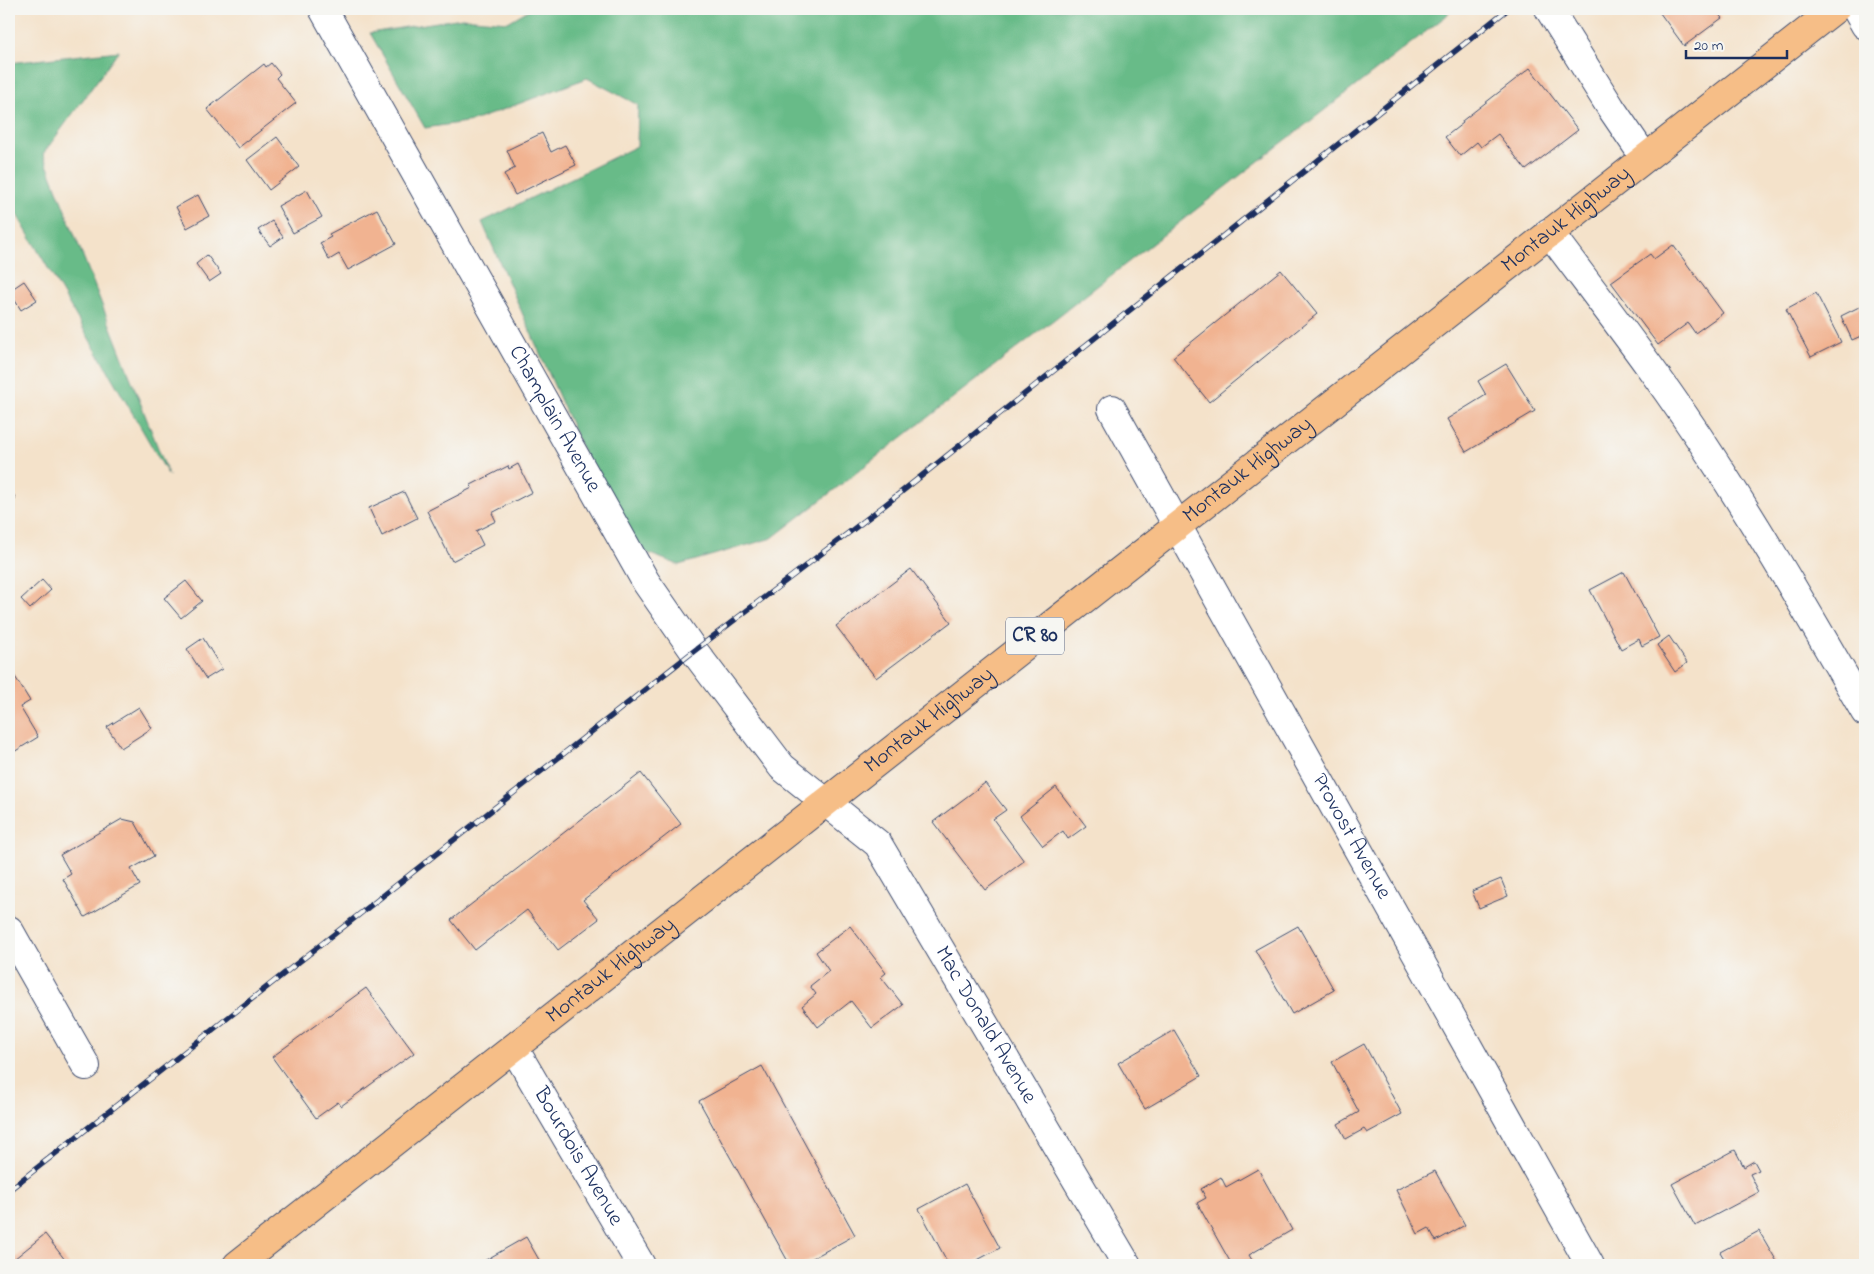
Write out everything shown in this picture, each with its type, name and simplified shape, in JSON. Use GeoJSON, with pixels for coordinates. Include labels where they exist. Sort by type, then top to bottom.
{"type":"FeatureCollection","features":[{"type":"Feature","properties":{"kind":"main road","name":"Montauk Highway"},"geometry":{"type":"LineString","coordinates":[[236,1265],[1834,9]]}},
{"type":"Feature","properties":{"kind":"street","name":"Champlain Avenue"},"geometry":{"type":"LineString","coordinates":[[323,9],[646,582],[694,651],[782,767],[826,802]]}},
{"type":"Feature","properties":{"kind":"street"},"geometry":{"type":"LineString","coordinates":[[1549,9],[1611,108],[1645,158]]}},
{"type":"Feature","properties":{"kind":"street"},"geometry":{"type":"LineString","coordinates":[[1856,9],[1865,25]]}},
{"type":"Feature","properties":{"kind":"street"},"geometry":{"type":"LineString","coordinates":[[1549,232],[1653,370],[1713,459],[1791,585],[1865,712]]}},
{"type":"Feature","properties":{"kind":"street","name":"Provost Avenue"},"geometry":{"type":"LineString","coordinates":[[1112,409],[1590,1265]]}},
{"type":"Feature","properties":{"kind":"street","name":"Mac Donald Avenue"},"geometry":{"type":"LineString","coordinates":[[826,802],[878,844],[1127,1265]]}},
{"type":"Feature","properties":{"kind":"street"},"geometry":{"type":"LineString","coordinates":[[9,930],[86,1066]]}},
{"type":"Feature","properties":{"kind":"street","name":"Bourdois Avenue"},"geometry":{"type":"LineString","coordinates":[[514,1048],[640,1265]]}},
{"type":"Feature","properties":{"kind":"green space"},"geometry":{"type":"Polygon","coordinates":[[[530,9],[1452,9],[1446,16],[772,538],[679,565],[624,544],[482,222],[637,146],[638,105],[587,78],[473,121],[425,128],[370,33],[462,18],[508,22],[530,9]]]}},
{"type":"Feature","properties":{"kind":"green space"},"geometry":{"type":"Polygon","coordinates":[[[119,51],[43,154],[169,476],[9,201],[9,63],[119,51]]]}},
{"type":"Feature","properties":{"kind":"building"},"geometry":{"type":"Polygon","coordinates":[[[1657,9],[1714,9],[1722,18],[1684,46],[1657,9]]]}},
{"type":"Feature","properties":{"kind":"building"},"geometry":{"type":"Polygon","coordinates":[[[271,63],[280,74],[276,78],[296,103],[238,148],[207,109],[264,64],[266,67],[271,63]]]}},
{"type":"Feature","properties":{"kind":"building"},"geometry":{"type":"Polygon","coordinates":[[[1530,68],[1578,130],[1526,170],[1498,134],[1481,147],[1477,142],[1460,156],[1445,137],[1463,123],[1462,121],[1530,68]]]}},
{"type":"Feature","properties":{"kind":"building"},"geometry":{"type":"Polygon","coordinates":[[[542,133],[551,152],[565,145],[576,165],[515,195],[504,174],[515,168],[507,150],[542,133]]]}},
{"type":"Feature","properties":{"kind":"building"},"geometry":{"type":"Polygon","coordinates":[[[277,137],[299,167],[269,190],[247,160],[277,137]]]}},
{"type":"Feature","properties":{"kind":"building"},"geometry":{"type":"Polygon","coordinates":[[[307,190],[322,217],[293,233],[278,206],[307,190]]]}},
{"type":"Feature","properties":{"kind":"building"},"geometry":{"type":"Polygon","coordinates":[[[198,195],[209,216],[187,228],[176,207],[198,195]]]}},
{"type":"Feature","properties":{"kind":"building"},"geometry":{"type":"Polygon","coordinates":[[[377,209],[396,244],[348,270],[339,254],[329,260],[320,243],[331,237],[329,234],[377,209]]]}},
{"type":"Feature","properties":{"kind":"building"},"geometry":{"type":"Polygon","coordinates":[[[272,221],[283,237],[270,246],[258,230],[272,221]]]}},
{"type":"Feature","properties":{"kind":"building"},"geometry":{"type":"Polygon","coordinates":[[[1673,245],[1723,313],[1695,333],[1688,323],[1658,345],[1611,282],[1650,254],[1654,259],[1673,245]]]}},
{"type":"Feature","properties":{"kind":"building"},"geometry":{"type":"Polygon","coordinates":[[[207,255],[221,274],[209,282],[196,264],[207,255]]]}},
{"type":"Feature","properties":{"kind":"building"},"geometry":{"type":"Polygon","coordinates":[[[1281,270],[1317,314],[1209,402],[1173,357],[1281,270]]]}},
{"type":"Feature","properties":{"kind":"building"},"geometry":{"type":"Polygon","coordinates":[[[24,281],[37,300],[21,310],[9,291],[24,281]]]}},
{"type":"Feature","properties":{"kind":"building"},"geometry":{"type":"Polygon","coordinates":[[[1816,293],[1841,342],[1811,357],[1786,309],[1816,293]]]}},
{"type":"Feature","properties":{"kind":"building"},"geometry":{"type":"Polygon","coordinates":[[[1865,304],[1865,344],[1861,336],[1852,340],[1841,316],[1865,304]]]}},
{"type":"Feature","properties":{"kind":"building"},"geometry":{"type":"Polygon","coordinates":[[[1506,364],[1535,411],[1466,452],[1447,419],[1486,395],[1478,381],[1506,364]]]}},
{"type":"Feature","properties":{"kind":"building"},"geometry":{"type":"Polygon","coordinates":[[[518,464],[532,492],[492,513],[496,521],[476,531],[483,545],[452,561],[427,511],[472,488],[471,485],[508,466],[509,469],[518,464]]]}},
{"type":"Feature","properties":{"kind":"building"},"geometry":{"type":"Polygon","coordinates":[[[9,488],[16,499],[12,502],[15,508],[9,512],[9,488]]]}},
{"type":"Feature","properties":{"kind":"building"},"geometry":{"type":"Polygon","coordinates":[[[404,492],[417,518],[382,536],[369,508],[404,492]]]}},
{"type":"Feature","properties":{"kind":"building"},"geometry":{"type":"Polygon","coordinates":[[[911,569],[951,622],[876,678],[836,626],[911,569]]]}},
{"type":"Feature","properties":{"kind":"building"},"geometry":{"type":"Polygon","coordinates":[[[1624,572],[1659,637],[1642,646],[1639,639],[1621,649],[1590,590],[1624,572]]]}},
{"type":"Feature","properties":{"kind":"building"},"geometry":{"type":"Polygon","coordinates":[[[42,580],[51,590],[30,609],[21,599],[42,580]]]}},
{"type":"Feature","properties":{"kind":"building"},"geometry":{"type":"Polygon","coordinates":[[[186,581],[202,601],[181,618],[164,598],[186,581]]]}},
{"type":"Feature","properties":{"kind":"building"},"geometry":{"type":"Polygon","coordinates":[[[1669,636],[1687,663],[1675,672],[1657,645],[1669,636]]]}},
{"type":"Feature","properties":{"kind":"building"},"geometry":{"type":"Polygon","coordinates":[[[203,638],[222,669],[206,679],[187,649],[203,638]]]}},
{"type":"Feature","properties":{"kind":"building"},"geometry":{"type":"Polygon","coordinates":[[[14,675],[30,701],[20,707],[38,737],[9,755],[9,678],[14,675]]]}},
{"type":"Feature","properties":{"kind":"building"},"geometry":{"type":"Polygon","coordinates":[[[139,707],[152,728],[121,748],[107,727],[139,707]]]}},
{"type":"Feature","properties":{"kind":"building"},"geometry":{"type":"Polygon","coordinates":[[[641,773],[681,824],[583,900],[599,919],[558,950],[527,910],[475,950],[451,920],[641,773]]]}},
{"type":"Feature","properties":{"kind":"building"},"geometry":{"type":"Polygon","coordinates":[[[985,783],[1006,810],[993,819],[1024,861],[985,890],[933,822],[985,783]]]}},
{"type":"Feature","properties":{"kind":"building"},"geometry":{"type":"Polygon","coordinates":[[[1056,787],[1086,826],[1068,839],[1063,831],[1043,846],[1020,816],[1056,787]]]}},
{"type":"Feature","properties":{"kind":"building"},"geometry":{"type":"Polygon","coordinates":[[[122,819],[135,822],[154,856],[131,869],[140,885],[85,917],[63,879],[71,874],[60,855],[122,819]]]}},
{"type":"Feature","properties":{"kind":"building"},"geometry":{"type":"Polygon","coordinates":[[[1501,879],[1508,896],[1479,908],[1472,891],[1501,879]]]}},
{"type":"Feature","properties":{"kind":"building"},"geometry":{"type":"Polygon","coordinates":[[[850,926],[886,973],[881,977],[903,1005],[872,1028],[851,1001],[818,1027],[802,1006],[816,994],[810,986],[829,971],[816,952],[850,926]]]}},
{"type":"Feature","properties":{"kind":"building"},"geometry":{"type":"Polygon","coordinates":[[[1298,926],[1334,990],[1292,1014],[1255,950],[1298,926]]]}},
{"type":"Feature","properties":{"kind":"building"},"geometry":{"type":"Polygon","coordinates":[[[366,988],[414,1053],[341,1106],[338,1102],[316,1118],[272,1057],[366,988]]]}},
{"type":"Feature","properties":{"kind":"building"},"geometry":{"type":"Polygon","coordinates":[[[1174,1030],[1201,1076],[1145,1109],[1118,1063],[1174,1030]]]}},
{"type":"Feature","properties":{"kind":"building"},"geometry":{"type":"Polygon","coordinates":[[[1364,1044],[1402,1114],[1367,1133],[1364,1129],[1346,1139],[1338,1124],[1359,1112],[1332,1062],[1364,1044]]]}},
{"type":"Feature","properties":{"kind":"building"},"geometry":{"type":"Polygon","coordinates":[[[762,1066],[855,1235],[800,1265],[790,1265],[699,1101],[762,1066]]]}},
{"type":"Feature","properties":{"kind":"building"},"geometry":{"type":"Polygon","coordinates":[[[1735,1150],[1744,1167],[1754,1161],[1759,1170],[1750,1174],[1759,1192],[1695,1226],[1672,1184],[1735,1150]]]}},
{"type":"Feature","properties":{"kind":"building"},"geometry":{"type":"Polygon","coordinates":[[[1258,1169],[1292,1230],[1249,1255],[1255,1265],[1232,1265],[1197,1203],[1206,1198],[1201,1189],[1221,1177],[1226,1187],[1258,1169]]]}},
{"type":"Feature","properties":{"kind":"building"},"geometry":{"type":"Polygon","coordinates":[[[1435,1171],[1465,1225],[1436,1241],[1429,1228],[1418,1234],[1396,1190],[1435,1171]]]}},
{"type":"Feature","properties":{"kind":"building"},"geometry":{"type":"Polygon","coordinates":[[[965,1184],[1000,1248],[968,1265],[949,1265],[919,1209],[965,1184]]]}},
{"type":"Feature","properties":{"kind":"building"},"geometry":{"type":"Polygon","coordinates":[[[1759,1231],[1779,1265],[1728,1265],[1720,1252],[1759,1231]]]}},
{"type":"Feature","properties":{"kind":"building"},"geometry":{"type":"Polygon","coordinates":[[[45,1234],[69,1265],[9,1265],[9,1263],[45,1234]]]}},
{"type":"Feature","properties":{"kind":"building"},"geometry":{"type":"Polygon","coordinates":[[[526,1237],[542,1265],[477,1265],[526,1237]]]}},
{"type":"Feature","properties":{"kind":"railway"},"geometry":{"type":"LineString","coordinates":[[9,1190],[694,651],[885,505],[1508,9]]}}]}
